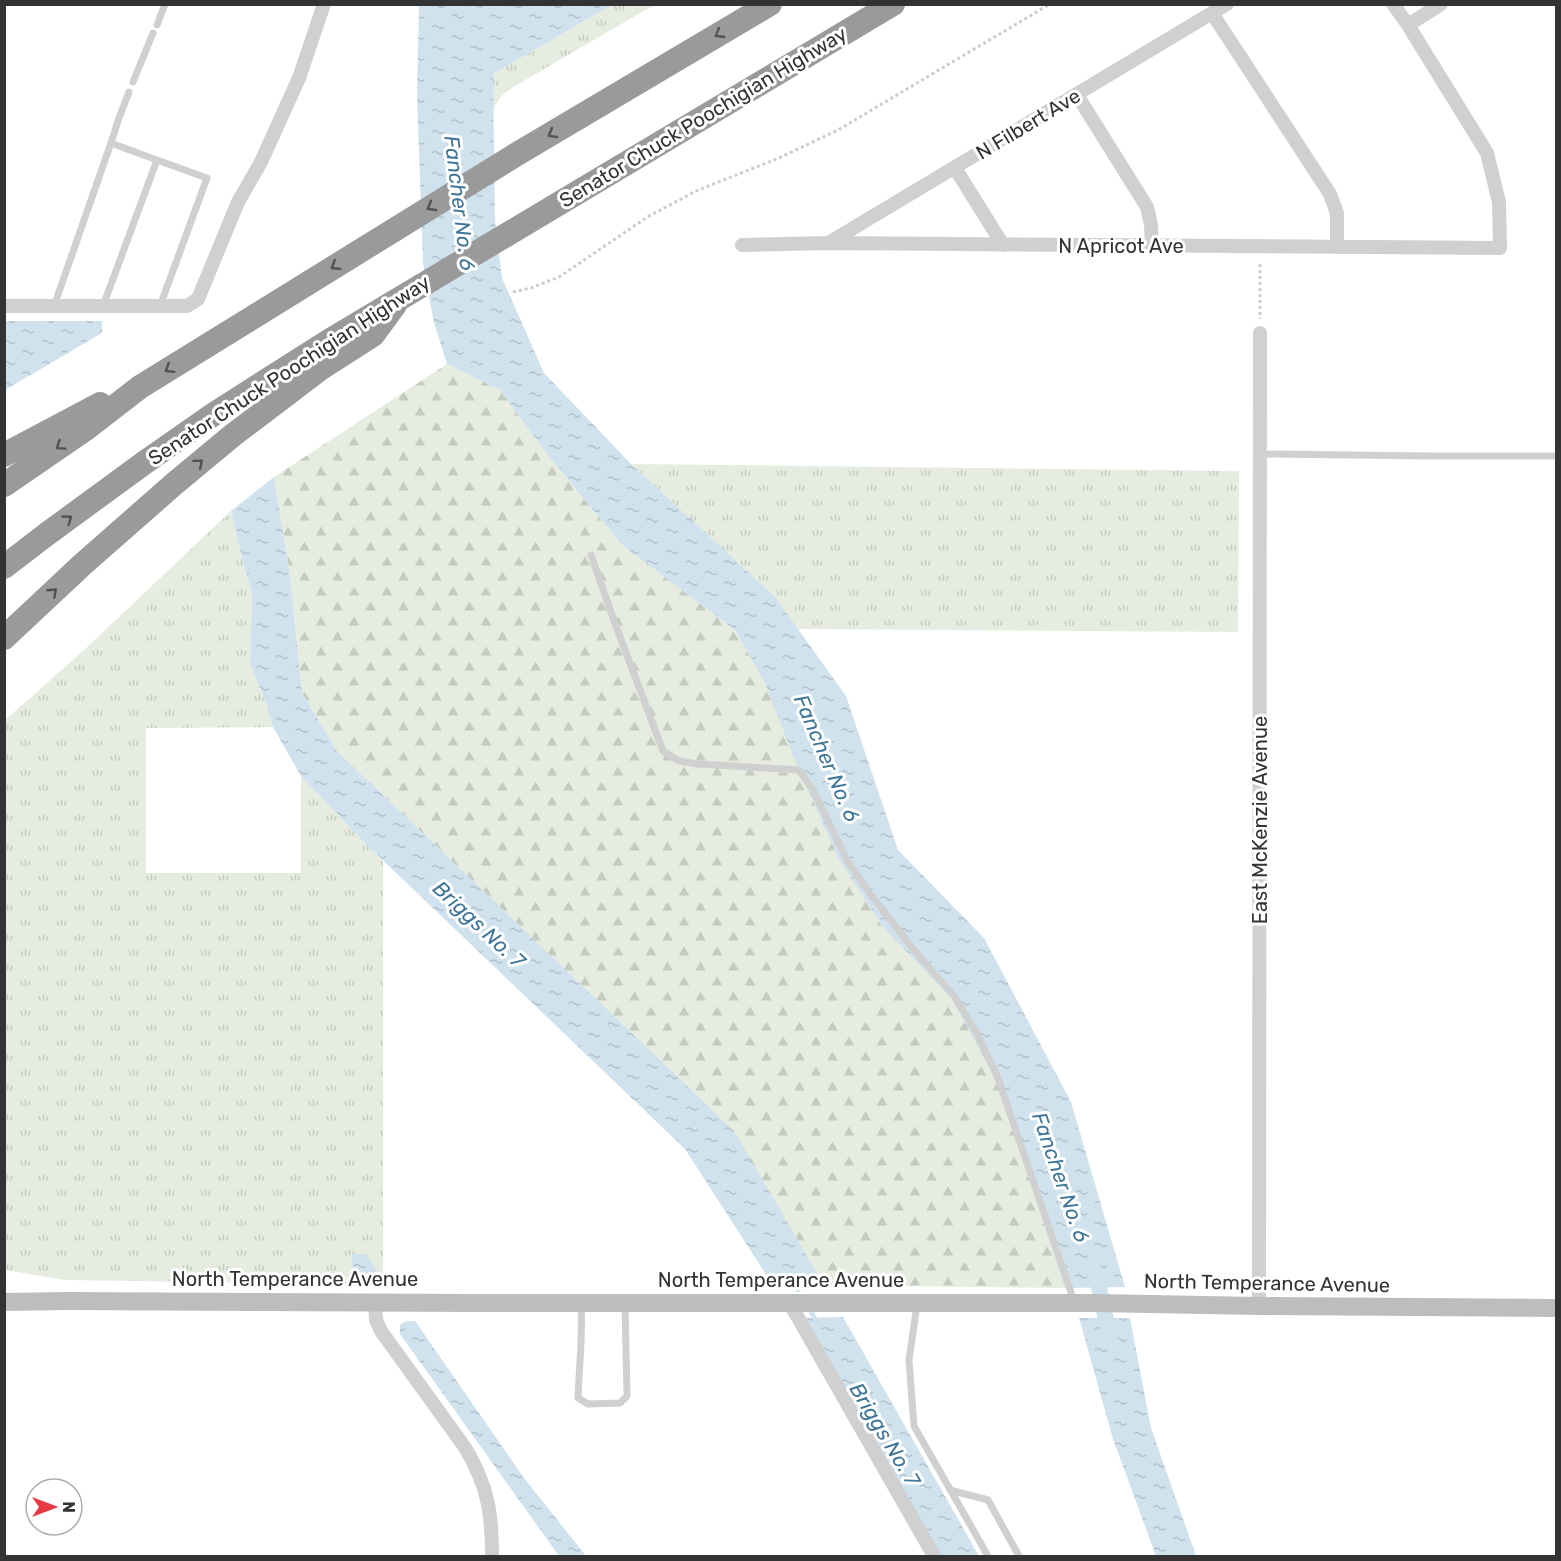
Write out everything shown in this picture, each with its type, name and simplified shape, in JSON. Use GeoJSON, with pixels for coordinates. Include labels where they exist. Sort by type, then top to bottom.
{"type":"FeatureCollection","features":[{"type":"Feature","properties":{"kind":"highway"},"geometry":{"type":"LineString","coordinates":[[4,485],[87,428],[140,387],[517,154],[770,4]]}},
{"type":"Feature","properties":{"kind":"highway","name":"Senator Chuck Poochigian Highway"},"geometry":{"type":"LineString","coordinates":[[4,567],[134,470],[214,414],[327,342],[893,4]]}},
{"type":"Feature","properties":{"kind":"highway"},"geometry":{"type":"LineString","coordinates":[[4,638],[83,564],[233,435],[320,369],[373,335],[401,296]]}},
{"type":"Feature","properties":{"kind":"highway"},"geometry":{"type":"LineString","coordinates":[[4,455],[89,409],[140,387]]}},
{"type":"Feature","properties":{"kind":"main road","name":"North Temperance Avenue"},"geometry":{"type":"LineString","coordinates":[[4,1302],[67,1300],[917,1302],[1557,1308]]}},
{"type":"Feature","properties":{"kind":"street"},"geometry":{"type":"LineString","coordinates":[[4,306],[160,307],[187,306],[198,299],[238,202],[261,162],[298,78],[324,4]]}},
{"type":"Feature","properties":{"kind":"street","name":"N Filbert Ave"},"geometry":{"type":"LineString","coordinates":[[828,243],[1227,4]]}},
{"type":"Feature","properties":{"kind":"street"},"geometry":{"type":"LineString","coordinates":[[1393,4],[1407,25],[1441,4]]}},
{"type":"Feature","properties":{"kind":"street"},"geometry":{"type":"LineString","coordinates":[[1212,13],[1330,194],[1337,213],[1337,247]]}},
{"type":"Feature","properties":{"kind":"street","name":"N Apricot Ave"},"geometry":{"type":"LineString","coordinates":[[742,245],[828,243],[1500,248],[1499,202],[1487,153],[1407,25]]}},
{"type":"Feature","properties":{"kind":"street"},"geometry":{"type":"LineString","coordinates":[[1077,95],[1147,207],[1152,246]]}},
{"type":"Feature","properties":{"kind":"street"},"geometry":{"type":"LineString","coordinates":[[955,168],[1003,245]]}},
{"type":"Feature","properties":{"kind":"street","name":"East McKenzie Avenue"},"geometry":{"type":"LineString","coordinates":[[1259,1306],[1260,333]]}},
{"type":"Feature","properties":{"kind":"street"},"geometry":{"type":"LineString","coordinates":[[375,1302],[376,1320],[381,1331],[475,1464],[489,1501],[492,1557]]}},
{"type":"Feature","properties":{"kind":"street"},"geometry":{"type":"LineString","coordinates":[[789,1302],[934,1557]]}},
{"type":"Feature","properties":{"kind":"lane"},"geometry":{"type":"LineString","coordinates":[[157,25],[165,4]]}},
{"type":"Feature","properties":{"kind":"lane"},"geometry":{"type":"LineString","coordinates":[[133,82],[153,33]]}},
{"type":"Feature","properties":{"kind":"lane"},"geometry":{"type":"LineString","coordinates":[[54,306],[129,92]]}},
{"type":"Feature","properties":{"kind":"lane"},"geometry":{"type":"LineString","coordinates":[[111,143],[207,178],[160,307]]}},
{"type":"Feature","properties":{"kind":"lane"},"geometry":{"type":"LineString","coordinates":[[103,306],[157,160]]}},
{"type":"Feature","properties":{"kind":"lane"},"geometry":{"type":"LineString","coordinates":[[1260,454],[1557,456]]}},
{"type":"Feature","properties":{"kind":"lane"},"geometry":{"type":"LineString","coordinates":[[591,555],[663,751],[679,761],[698,764],[799,770],[813,790],[848,862],[865,887],[918,955],[954,996],[977,1035],[998,1078],[1075,1303]]}},
{"type":"Feature","properties":{"kind":"lane"},"geometry":{"type":"LineString","coordinates":[[917,1302],[909,1360],[914,1426],[988,1557]]}},
{"type":"Feature","properties":{"kind":"lane"},"geometry":{"type":"LineString","coordinates":[[581,1303],[582,1330],[578,1398],[588,1404],[620,1403],[627,1396],[625,1303]]}},
{"type":"Feature","properties":{"kind":"lane"},"geometry":{"type":"LineString","coordinates":[[950,1490],[988,1500],[1019,1557]]}},
{"type":"Feature","properties":{"kind":"path"},"geometry":{"type":"LineString","coordinates":[[513,292],[560,277],[649,216],[696,191],[779,158],[838,130],[1050,4]]}},
{"type":"Feature","properties":{"kind":"path"},"geometry":{"type":"LineString","coordinates":[[1260,264],[1260,333]]}},
{"type":"Feature","properties":{"kind":"green space"},"geometry":{"type":"Polygon","coordinates":[[[612,5],[654,5],[511,89],[499,100],[493,111],[493,74],[612,5]]]}},
{"type":"Feature","properties":{"kind":"green space"},"geometry":{"type":"Polygon","coordinates":[[[447,364],[500,390],[547,454],[622,545],[735,630],[765,683],[882,926],[951,998],[997,1082],[1065,1288],[824,1285],[733,1131],[337,751],[302,693],[290,575],[274,477],[447,364]]]}},
{"type":"Feature","properties":{"kind":"green space"},"geometry":{"type":"Polygon","coordinates":[[[631,464],[1239,471],[1238,632],[797,629],[774,597],[631,464]]]}},
{"type":"Feature","properties":{"kind":"green space"},"geometry":{"type":"Polygon","coordinates":[[[231,511],[252,592],[250,664],[273,727],[146,728],[146,873],[301,873],[301,776],[383,861],[383,1280],[366,1254],[352,1255],[352,1284],[65,1280],[5,1270],[4,721],[84,650],[231,511]]]}},
{"type":"Feature","properties":{"kind":"water"},"geometry":{"type":"Polygon","coordinates":[[[419,5],[612,5],[493,74],[495,220],[502,278],[544,373],[631,464],[775,597],[846,696],[898,850],[984,938],[1071,1102],[1125,1287],[1065,1288],[997,1082],[951,998],[882,926],[838,858],[794,758],[765,683],[735,630],[622,545],[547,454],[500,390],[447,364],[434,323],[423,263],[417,96],[419,5]]]}},
{"type":"Feature","properties":{"kind":"water"},"geometry":{"type":"Polygon","coordinates":[[[5,321],[102,321],[102,333],[5,390],[5,321]]]}},
{"type":"Feature","properties":{"kind":"water"},"geometry":{"type":"Polygon","coordinates":[[[274,477],[290,575],[302,693],[337,751],[734,1131],[824,1285],[772,1284],[685,1149],[368,846],[301,776],[273,727],[250,664],[252,592],[231,511],[274,477]]]}},
{"type":"Feature","properties":{"kind":"water"},"geometry":{"type":"Polygon","coordinates":[[[352,1254],[366,1254],[383,1280],[379,1285],[352,1284],[352,1254]]]}},
{"type":"Feature","properties":{"kind":"water"},"geometry":{"type":"Polygon","coordinates":[[[843,1317],[979,1556],[933,1556],[794,1318],[843,1317]]]}},
{"type":"Feature","properties":{"kind":"water"},"geometry":{"type":"Polygon","coordinates":[[[1079,1318],[1130,1318],[1151,1428],[1196,1556],[1156,1556],[1113,1439],[1079,1318]]]}},
{"type":"Feature","properties":{"kind":"water"},"geometry":{"type":"Polygon","coordinates":[[[406,1321],[415,1321],[524,1478],[586,1556],[559,1556],[400,1334],[400,1325],[406,1321]]]}},
{"type":"Feature","properties":{"kind":"waterway","name":"Fancher No. 6"},"geometry":{"type":"LineString","coordinates":[[1093,1268],[1110,1339]]}},
{"type":"Feature","properties":{"kind":"waterway","name":"Briggs No. 7"},"geometry":{"type":"LineString","coordinates":[[791,1280],[798,1290]]}},
{"type":"Feature","properties":{"kind":"waterway","name":"Briggs No. 7"},"geometry":{"type":"LineString","coordinates":[[811,1312],[816,1320]]}}]}
